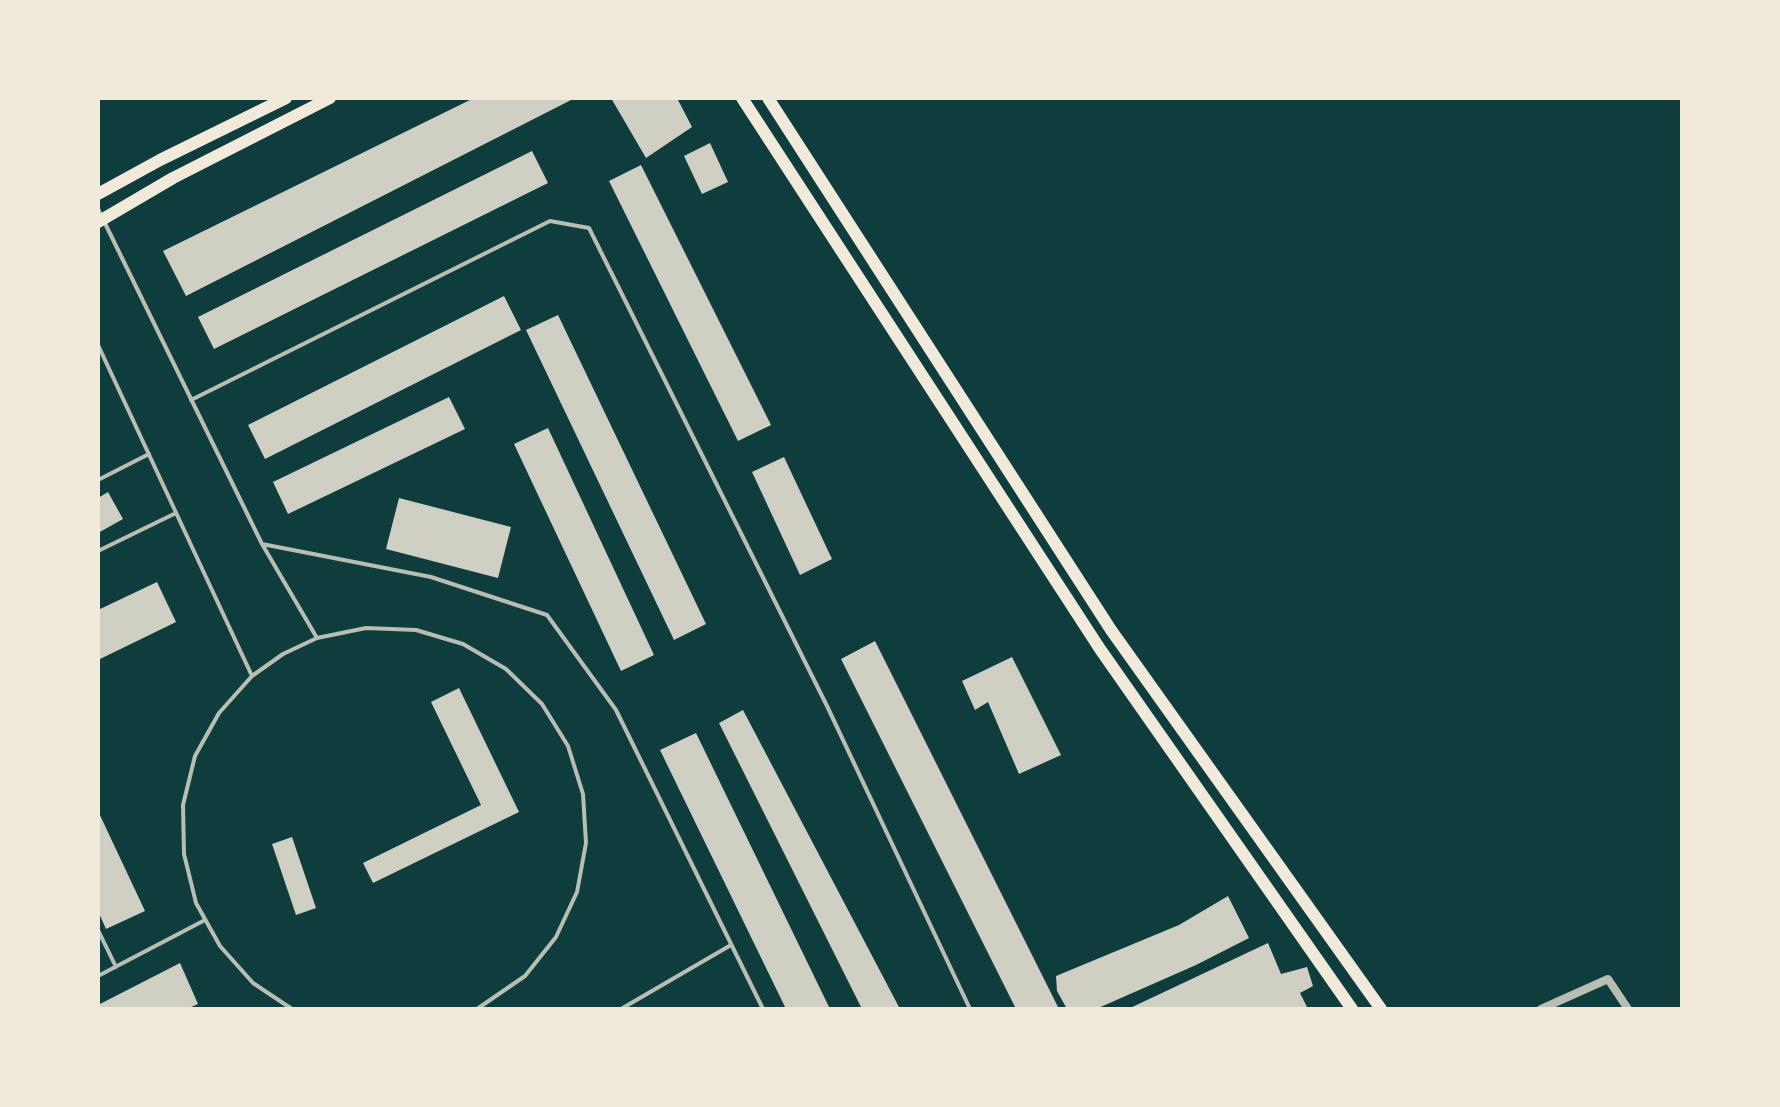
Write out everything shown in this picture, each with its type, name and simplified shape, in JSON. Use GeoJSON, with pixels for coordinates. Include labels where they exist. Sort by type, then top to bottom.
{"type":"FeatureCollection","features":[{"type":"Feature","properties":{"kind":"main road"},"geometry":{"type":"LineString","coordinates":[[98,194],[286,98]]}},
{"type":"Feature","properties":{"kind":"main road"},"geometry":{"type":"LineString","coordinates":[[100,217],[330,98]]}},
{"type":"Feature","properties":{"kind":"main road"},"geometry":{"type":"LineString","coordinates":[[742,98],[1100,649],[1352,1009]]}},
{"type":"Feature","properties":{"kind":"main road"},"geometry":{"type":"LineString","coordinates":[[768,98],[1111,630],[1381,1009]]}},
{"type":"Feature","properties":{"kind":"street"},"geometry":{"type":"LineString","coordinates":[[1541,1009],[1608,979],[1628,1009]]}},
{"type":"Feature","properties":{"kind":"lane"},"geometry":{"type":"LineString","coordinates":[[100,217],[262,544],[317,638]]}},
{"type":"Feature","properties":{"kind":"lane"},"geometry":{"type":"LineString","coordinates":[[191,400],[550,221],[589,228],[827,706],[970,1009]]}},
{"type":"Feature","properties":{"kind":"lane"},"geometry":{"type":"LineString","coordinates":[[98,345],[252,676]]}},
{"type":"Feature","properties":{"kind":"lane"},"geometry":{"type":"LineString","coordinates":[[98,480],[149,454]]}},
{"type":"Feature","properties":{"kind":"lane"},"geometry":{"type":"LineString","coordinates":[[98,551],[176,513]]}},
{"type":"Feature","properties":{"kind":"lane"},"geometry":{"type":"LineString","coordinates":[[262,544],[431,577],[547,615],[616,710],[763,1009]]}},
{"type":"Feature","properties":{"kind":"lane"},"geometry":{"type":"LineString","coordinates":[[292,1009],[253,983],[220,946],[205,920],[196,903],[184,854],[183,805],[195,756],[219,713],[252,676],[283,654],[317,638],[366,628],[416,630],[463,644],[506,669],[542,704],[568,746],[583,794],[586,843],[577,892],[556,937],[525,976],[477,1009]]}},
{"type":"Feature","properties":{"kind":"lane"},"geometry":{"type":"LineString","coordinates":[[98,976],[205,920]]}},
{"type":"Feature","properties":{"kind":"lane"},"geometry":{"type":"LineString","coordinates":[[98,930],[116,967]]}},
{"type":"Feature","properties":{"kind":"lane"},"geometry":{"type":"LineString","coordinates":[[621,1009],[731,945]]}},
{"type":"Feature","properties":{"kind":"building"},"geometry":{"type":"Polygon","coordinates":[[[474,98],[575,98],[186,296],[163,251],[474,98]]]}},
{"type":"Feature","properties":{"kind":"building"},"geometry":{"type":"Polygon","coordinates":[[[611,98],[677,98],[692,127],[646,158],[611,98]]]}},
{"type":"Feature","properties":{"kind":"building"},"geometry":{"type":"Polygon","coordinates":[[[710,143],[728,182],[702,194],[684,156],[710,143]]]}},
{"type":"Feature","properties":{"kind":"building"},"geometry":{"type":"Polygon","coordinates":[[[532,151],[548,183],[214,349],[198,317],[532,151]]]}},
{"type":"Feature","properties":{"kind":"building"},"geometry":{"type":"Polygon","coordinates":[[[641,165],[771,425],[738,441],[609,181],[641,165]]]}},
{"type":"Feature","properties":{"kind":"building"},"geometry":{"type":"Polygon","coordinates":[[[504,296],[521,330],[265,459],[248,425],[504,296]]]}},
{"type":"Feature","properties":{"kind":"building"},"geometry":{"type":"Polygon","coordinates":[[[558,315],[706,624],[674,640],[526,330],[558,315]]]}},
{"type":"Feature","properties":{"kind":"building"},"geometry":{"type":"Polygon","coordinates":[[[449,397],[465,429],[288,514],[273,482],[449,397]]]}},
{"type":"Feature","properties":{"kind":"building"},"geometry":{"type":"Polygon","coordinates":[[[548,428],[654,655],[621,671],[514,444],[548,428]]]}},
{"type":"Feature","properties":{"kind":"building"},"geometry":{"type":"Polygon","coordinates":[[[784,457],[832,559],[800,575],[752,472],[784,457]]]}},
{"type":"Feature","properties":{"kind":"building"},"geometry":{"type":"Polygon","coordinates":[[[108,492],[123,519],[98,533],[98,498],[108,492]]]}},
{"type":"Feature","properties":{"kind":"building"},"geometry":{"type":"Polygon","coordinates":[[[399,498],[511,527],[498,578],[386,549],[399,498]]]}},
{"type":"Feature","properties":{"kind":"building"},"geometry":{"type":"Polygon","coordinates":[[[157,582],[176,622],[98,660],[98,610],[157,582]]]}},
{"type":"Feature","properties":{"kind":"building"},"geometry":{"type":"Polygon","coordinates":[[[875,641],[1059,1009],[1016,1009],[841,659],[875,641]]]}},
{"type":"Feature","properties":{"kind":"building"},"geometry":{"type":"Polygon","coordinates":[[[1012,657],[1061,755],[1019,774],[988,702],[975,710],[962,681],[1012,657]]]}},
{"type":"Feature","properties":{"kind":"building"},"geometry":{"type":"Polygon","coordinates":[[[459,688],[519,812],[373,883],[363,863],[481,805],[431,702],[459,688]]]}},
{"type":"Feature","properties":{"kind":"building"},"geometry":{"type":"Polygon","coordinates":[[[743,710],[900,1009],[862,1009],[719,723],[743,710]]]}},
{"type":"Feature","properties":{"kind":"building"},"geometry":{"type":"Polygon","coordinates":[[[696,733],[830,1009],[786,1009],[660,750],[696,733]]]}},
{"type":"Feature","properties":{"kind":"building"},"geometry":{"type":"Polygon","coordinates":[[[98,811],[145,911],[106,929],[98,911],[98,811]]]}},
{"type":"Feature","properties":{"kind":"building"},"geometry":{"type":"Polygon","coordinates":[[[292,837],[316,908],[296,915],[272,844],[292,837]]]}},
{"type":"Feature","properties":{"kind":"building"},"geometry":{"type":"Polygon","coordinates":[[[1228,896],[1249,938],[1096,1009],[1067,1009],[1057,991],[1056,976],[1179,925],[1228,896]]]}},
{"type":"Feature","properties":{"kind":"building"},"geometry":{"type":"Polygon","coordinates":[[[1268,943],[1281,974],[1307,967],[1313,986],[1300,993],[1308,1009],[1128,1009],[1268,943]]]}},
{"type":"Feature","properties":{"kind":"building"},"geometry":{"type":"Polygon","coordinates":[[[180,963],[198,1004],[187,1009],[98,1009],[98,1005],[180,963]]]}}]}
